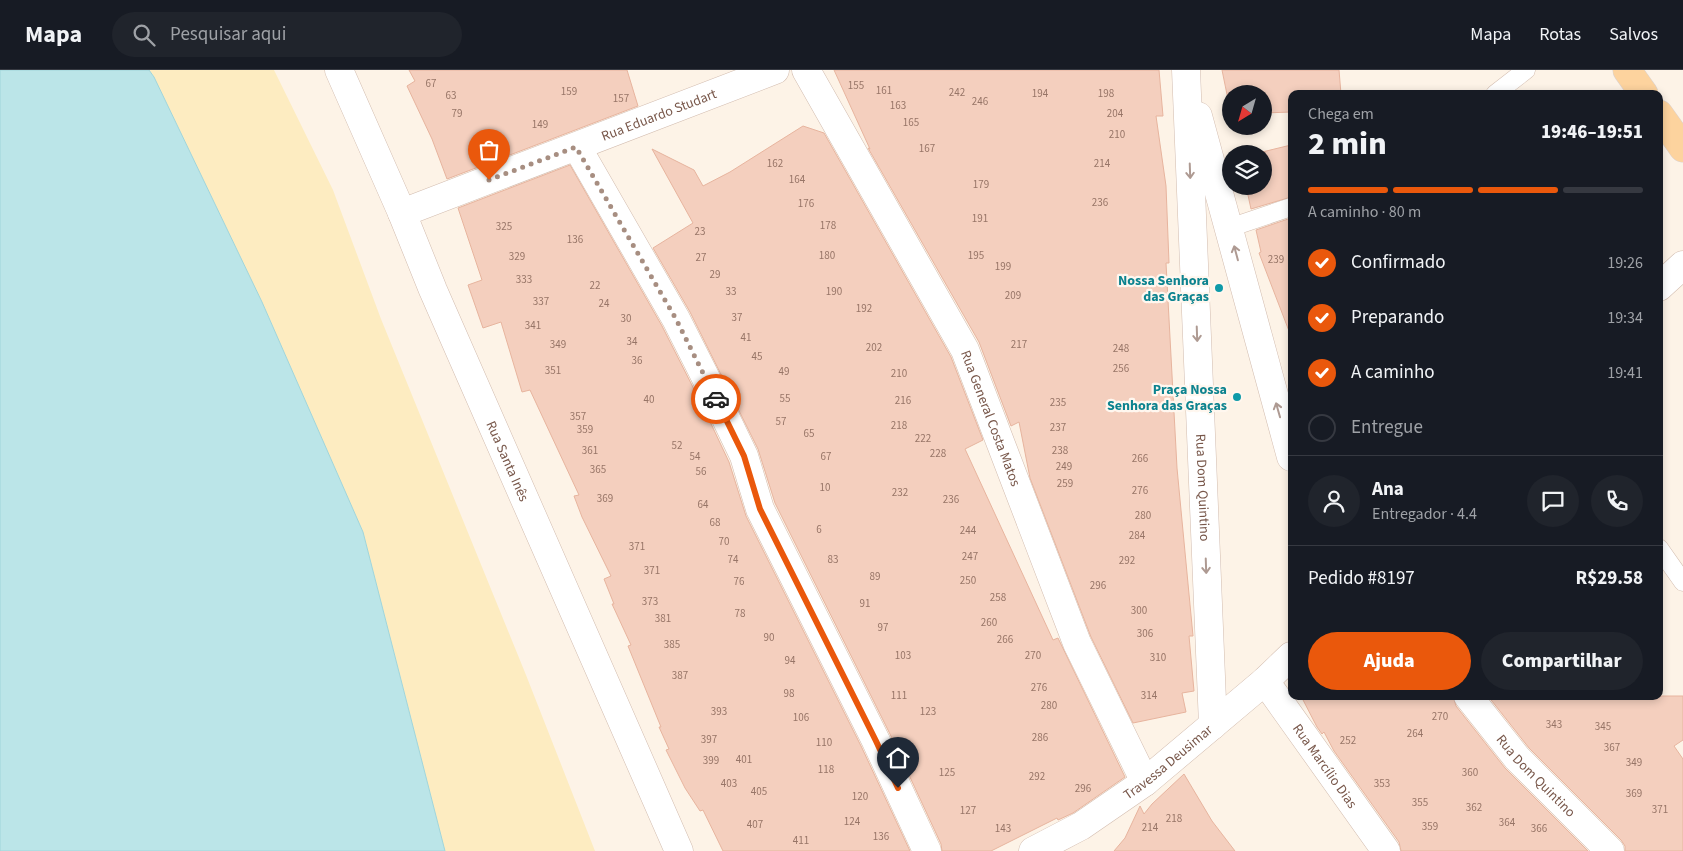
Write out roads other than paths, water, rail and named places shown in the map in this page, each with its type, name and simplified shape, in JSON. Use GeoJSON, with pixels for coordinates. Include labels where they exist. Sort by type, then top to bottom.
{"type":"FeatureCollection","features":[{"type":"Feature","properties":{"kind":"main road"},"geometry":{"type":"LineString","coordinates":[[1627,70],[1641,90]]}},
{"type":"Feature","properties":{"kind":"main road"},"geometry":{"type":"LineString","coordinates":[[1663,120],[1683,148]]}},
{"type":"Feature","properties":{"kind":"street","name":"Rua Santa Inês"},"geometry":{"type":"LineString","coordinates":[[338,70],[679,851]]}},
{"type":"Feature","properties":{"kind":"street","name":"Rua Eduardo Studart"},"geometry":{"type":"LineString","coordinates":[[402,213],[775,70]]}},
{"type":"Feature","properties":{"kind":"street","name":"Rua General Costa Matos"},"geometry":{"type":"LineString","coordinates":[[806,70],[965,350],[1077,643],[1145,782]]}},
{"type":"Feature","properties":{"kind":"street","name":"Rua Dom Quintino"},"geometry":{"type":"LineString","coordinates":[[1186,70],[1288,446]]}},
{"type":"Feature","properties":{"kind":"street","name":"Rua Dom Quintino"},"geometry":{"type":"LineString","coordinates":[[1186,70],[1213,725]]}},
{"type":"Feature","properties":{"kind":"street"},"geometry":{"type":"LineString","coordinates":[[576,147],[676,319],[744,456],[760,509],[876,741],[927,851]]}},
{"type":"Feature","properties":{"kind":"street"},"geometry":{"type":"LineString","coordinates":[[1663,282],[1683,265]]}},
{"type":"Feature","properties":{"kind":"street","name":"Travessa Deusimar"},"geometry":{"type":"LineString","coordinates":[[1046,848],[1100,815],[1145,782],[1265,681],[1288,659]]}},
{"type":"Feature","properties":{"kind":"street","name":"Rua Marcílio Dias"},"geometry":{"type":"LineString","coordinates":[[1265,681],[1386,851]]}},
{"type":"Feature","properties":{"kind":"street","name":"Rua Dom Quintino"},"geometry":{"type":"LineString","coordinates":[[1471,700],[1517,758],[1610,851]]}},
{"type":"Feature","properties":{"kind":"lane"},"geometry":{"type":"LineString","coordinates":[[1500,90],[1526,70]]}},
{"type":"Feature","properties":{"kind":"lane"},"geometry":{"type":"LineString","coordinates":[[1229,228],[1288,207]]}},
{"type":"Feature","properties":{"kind":"lane"},"geometry":{"type":"LineString","coordinates":[[1663,554],[1683,582]]}},
{"type":"Feature","properties":{"kind":"water"},"geometry":{"type":"Polygon","coordinates":[[[0,70],[149,70],[154,77],[262,302],[363,532],[445,851],[0,851],[0,70]]]}},
{"type":"Feature","properties":{"kind":"place","name":"Nossa Senhora das Graças"},"geometry":{"type":"Point","coordinates":[1219,288]}},
{"type":"Feature","properties":{"kind":"place","name":"Praça Nossa Senhora das Graças"},"geometry":{"type":"Point","coordinates":[1237,397]}}]}
